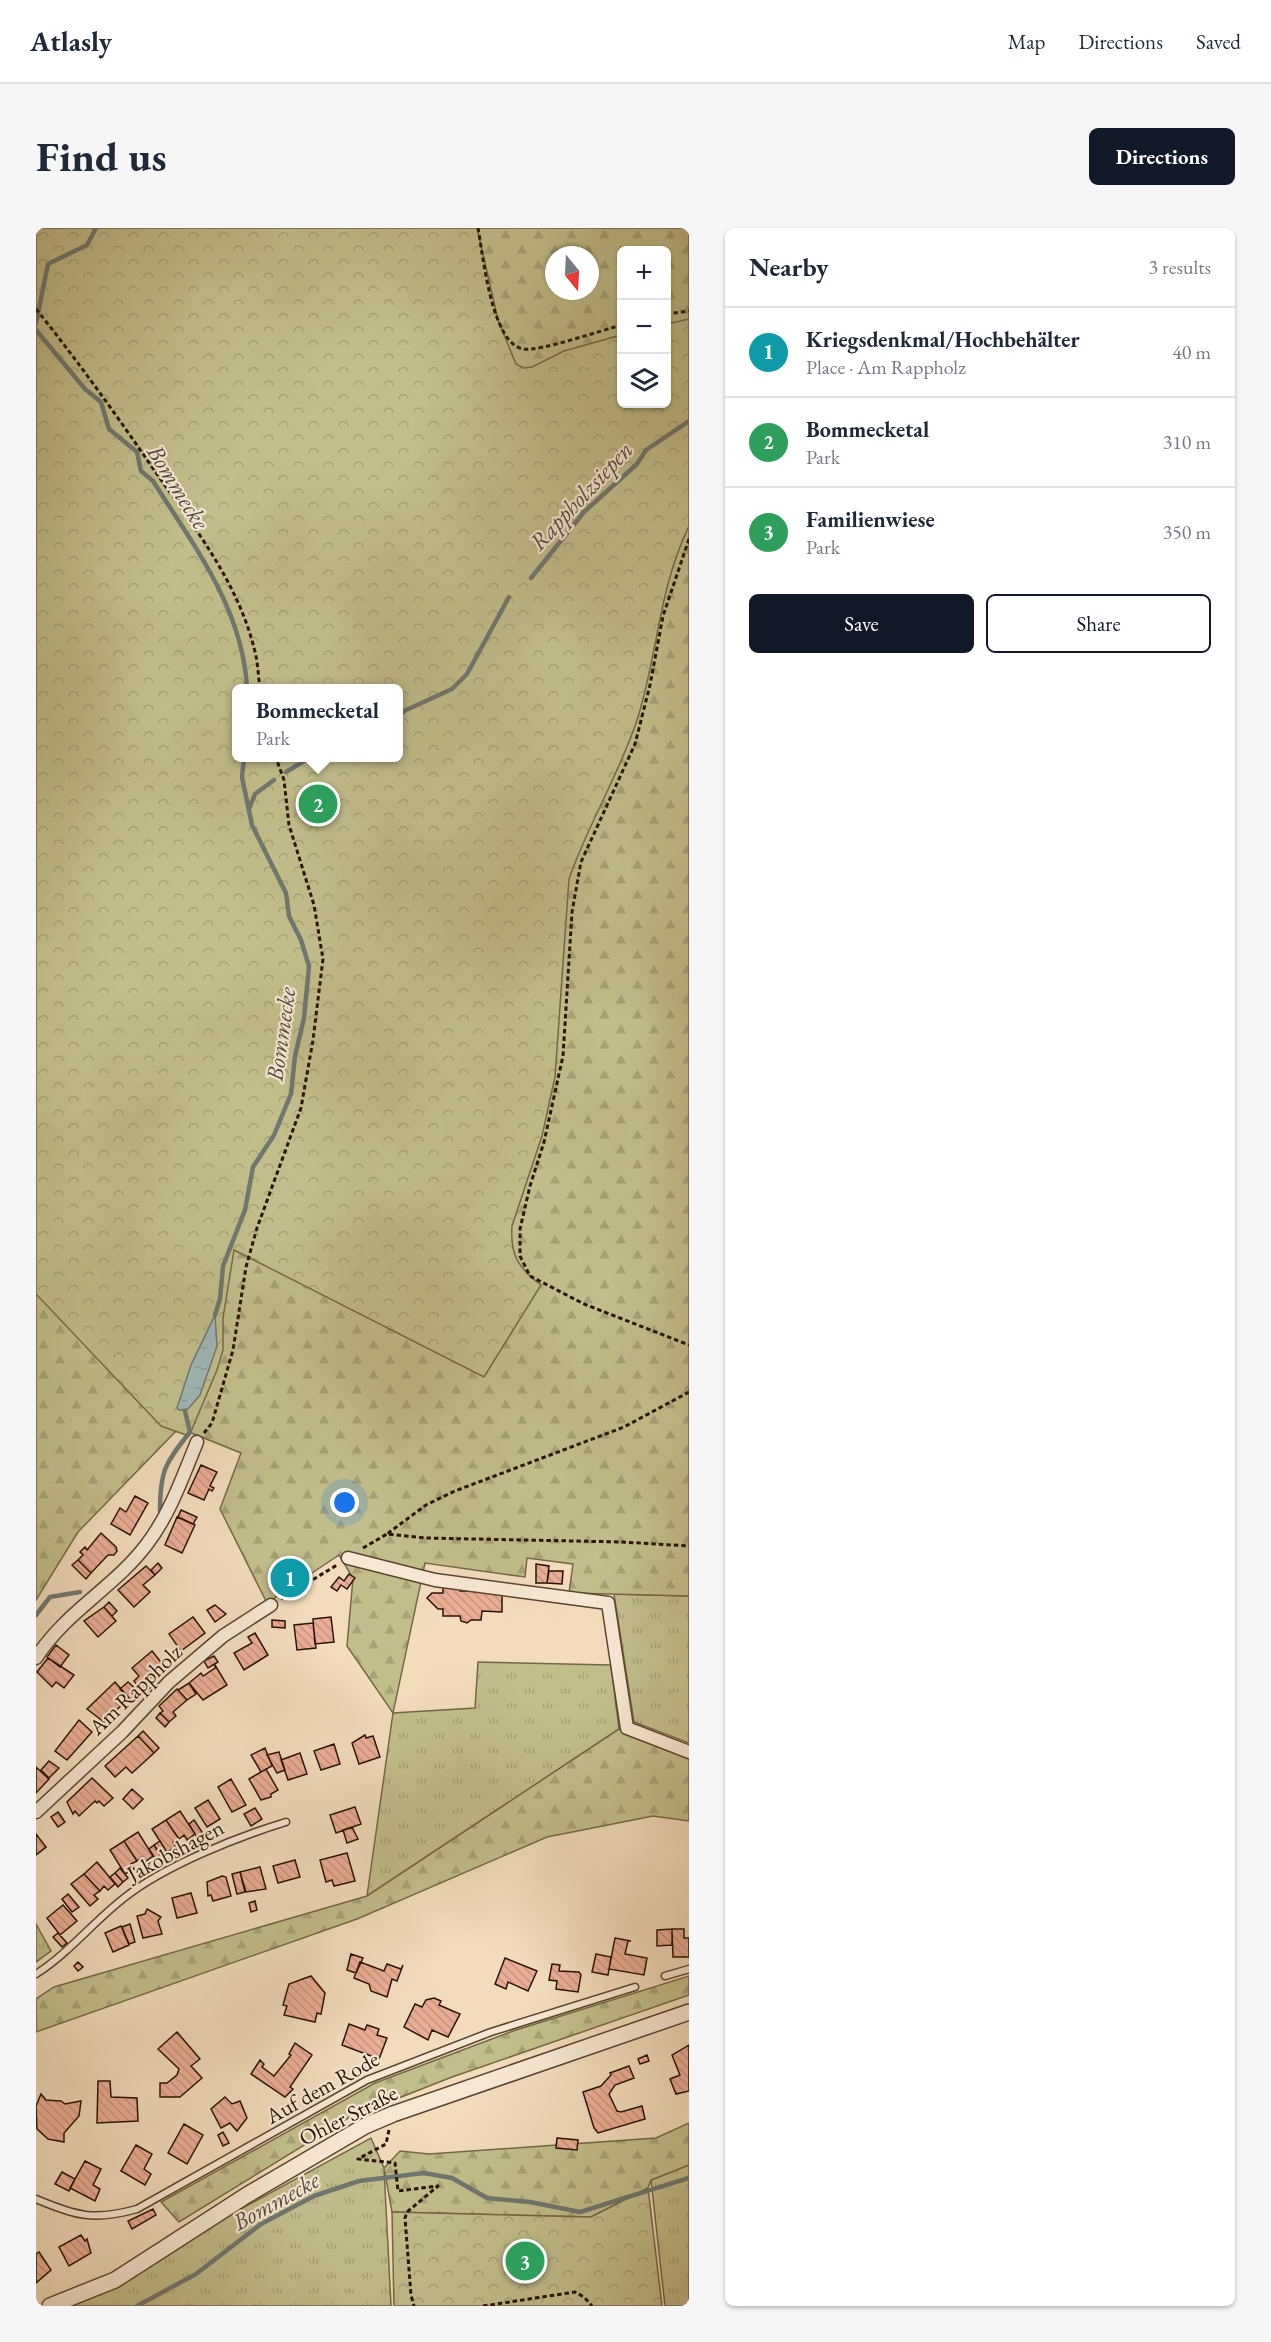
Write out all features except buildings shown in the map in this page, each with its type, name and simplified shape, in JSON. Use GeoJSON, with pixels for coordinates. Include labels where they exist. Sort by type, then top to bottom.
{"type":"FeatureCollection","features":[{"type":"Feature","properties":{"kind":"street"},"geometry":{"type":"LineString","coordinates":[[36,1658],[63,1623],[148,1544],[169,1508],[197,1442]]}},
{"type":"Feature","properties":{"kind":"street"},"geometry":{"type":"LineString","coordinates":[[348,1558],[435,1580],[608,1603],[618,1655],[627,1728],[689,1752]]}},
{"type":"Feature","properties":{"kind":"street","name":"Am Rappholz"},"geometry":{"type":"LineString","coordinates":[[36,1812],[122,1732],[169,1682],[224,1636],[271,1605]]}},
{"type":"Feature","properties":{"kind":"street","name":"Ohler Straße"},"geometry":{"type":"LineString","coordinates":[[50,2306],[115,2280],[247,2196],[365,2126],[393,2114],[689,2012]]}},
{"type":"Feature","properties":{"kind":"lane","name":"Jakobshagen"},"geometry":{"type":"LineString","coordinates":[[36,1974],[90,1931],[123,1899],[144,1884],[241,1835],[286,1821]]}},
{"type":"Feature","properties":{"kind":"lane"},"geometry":{"type":"LineString","coordinates":[[665,1976],[689,1970]]}},
{"type":"Feature","properties":{"kind":"lane","name":"Auf dem Rode"},"geometry":{"type":"LineString","coordinates":[[36,2199],[65,2211],[89,2216],[106,2217],[137,2210],[368,2079],[491,2032],[635,1987]]}},
{"type":"Feature","properties":{"kind":"path"},"geometry":{"type":"LineString","coordinates":[[478,228],[487,281],[500,328],[512,343],[522,349],[538,348],[617,326]]}},
{"type":"Feature","properties":{"kind":"path"},"geometry":{"type":"LineString","coordinates":[[36,309],[52,326],[110,406],[212,554],[235,596],[254,648],[259,684]]}},
{"type":"Feature","properties":{"kind":"path"},"geometry":{"type":"LineString","coordinates":[[671,313],[689,311]]}},
{"type":"Feature","properties":{"kind":"path"},"geometry":{"type":"LineString","coordinates":[[689,539],[663,616],[650,685],[635,744],[581,862],[571,923],[563,1056],[544,1142],[520,1229],[520,1256],[530,1276],[541,1282],[584,1304],[689,1345]]}},
{"type":"Feature","properties":{"kind":"path"},"geometry":{"type":"LineString","coordinates":[[197,1442],[212,1423],[233,1350],[249,1257],[301,1108],[313,1040],[323,959],[314,905],[289,825],[284,780],[277,762]]}},
{"type":"Feature","properties":{"kind":"path"},"geometry":{"type":"LineString","coordinates":[[271,1605],[387,1534],[426,1505],[455,1491],[624,1427],[689,1392]]}},
{"type":"Feature","properties":{"kind":"path"},"geometry":{"type":"LineString","coordinates":[[387,1534],[425,1538],[622,1542],[689,1546]]}},
{"type":"Feature","properties":{"kind":"path"},"geometry":{"type":"LineString","coordinates":[[393,2114],[386,2144],[358,2158],[395,2163],[398,2191],[438,2186],[407,2212],[405,2218],[411,2295],[414,2306]]}},
{"type":"Feature","properties":{"kind":"path"},"geometry":{"type":"LineString","coordinates":[[483,2306],[575,2292],[585,2297],[592,2306]]}},
{"type":"Feature","properties":{"kind":"green space"},"geometry":{"type":"Polygon","coordinates":[[[36,228],[689,228],[689,1596],[569,1593],[573,1564],[527,1558],[525,1577],[425,1563],[393,1713],[347,1646],[353,1578],[339,1555],[267,1603],[220,1509],[241,1453],[179,1428],[78,1532],[36,1600],[36,228]]]}},
{"type":"Feature","properties":{"kind":"green space"},"geometry":{"type":"Polygon","coordinates":[[[36,228],[477,228],[498,320],[516,364],[523,368],[532,367],[564,351],[617,336],[617,408],[671,408],[671,323],[689,319],[689,526],[664,598],[650,671],[637,720],[569,879],[555,1077],[542,1136],[512,1226],[512,1245],[517,1260],[526,1273],[541,1285],[484,1377],[234,1250],[223,1318],[223,1350],[189,1436],[161,1426],[36,1294],[36,228]]]}},
{"type":"Feature","properties":{"kind":"green space"},"geometry":{"type":"Polygon","coordinates":[[[614,1594],[689,1596],[689,1743],[634,1722],[614,1594]]]}},
{"type":"Feature","properties":{"kind":"green space"},"geometry":{"type":"Polygon","coordinates":[[[478,1662],[611,1665],[619,1729],[367,1896],[393,1713],[475,1708],[478,1662]]]}},
{"type":"Feature","properties":{"kind":"green space"},"geometry":{"type":"Polygon","coordinates":[[[619,1729],[689,1757],[689,1821],[653,1816],[547,1837],[357,1919],[36,2032],[36,1999],[54,1987],[367,1896],[619,1729]]]}},
{"type":"Feature","properties":{"kind":"green space"},"geometry":{"type":"Polygon","coordinates":[[[36,1924],[51,1951],[36,1962],[36,1924]]]}},
{"type":"Feature","properties":{"kind":"green space"},"geometry":{"type":"Polygon","coordinates":[[[689,1976],[689,1995],[452,2077],[348,2118],[179,2222],[161,2202],[375,2083],[513,2031],[689,1976]]]}},
{"type":"Feature","properties":{"kind":"green space"},"geometry":{"type":"Polygon","coordinates":[[[689,2123],[689,2165],[651,2180],[648,2188],[591,2217],[392,2212],[384,2168],[400,2151],[429,2154],[656,2138],[689,2123]]]}},
{"type":"Feature","properties":{"kind":"green space"},"geometry":{"type":"Polygon","coordinates":[[[371,2138],[384,2168],[391,2306],[50,2306],[83,2295],[371,2138]]]}},
{"type":"Feature","properties":{"kind":"green space"},"geometry":{"type":"Polygon","coordinates":[[[689,2165],[689,2306],[665,2306],[651,2180],[689,2165]]]}},
{"type":"Feature","properties":{"kind":"green space"},"geometry":{"type":"Polygon","coordinates":[[[648,2188],[662,2306],[394,2306],[392,2212],[591,2217],[648,2188]]]}},
{"type":"Feature","properties":{"kind":"water"},"geometry":{"type":"Polygon","coordinates":[[[215,1315],[217,1346],[200,1395],[188,1409],[179,1410],[177,1408],[191,1365],[215,1315]]]}},
{"type":"Feature","properties":{"kind":"waterway"},"geometry":{"type":"LineString","coordinates":[[36,323],[48,264],[87,245],[96,228]]}},
{"type":"Feature","properties":{"kind":"waterway","name":"Bommecke"},"geometry":{"type":"LineString","coordinates":[[36,330],[85,389],[101,402],[109,429],[137,452],[141,471],[153,481],[200,554],[214,579],[236,631],[246,684]]}},
{"type":"Feature","properties":{"kind":"waterway","name":"Rappholzsiepen"},"geometry":{"type":"LineString","coordinates":[[531,578],[584,512],[637,464],[646,450],[689,421]]}},
{"type":"Feature","properties":{"kind":"waterway","name":"Rappholzsiepen"},"geometry":{"type":"LineString","coordinates":[[403,712],[452,689],[467,674],[509,597]]}},
{"type":"Feature","properties":{"kind":"waterway","name":"Bommecke"},"geometry":{"type":"LineString","coordinates":[[215,1315],[220,1299],[223,1266],[245,1210],[253,1167],[274,1135],[291,1094],[295,1056],[304,1018],[309,966],[301,940],[289,916],[286,893],[252,825],[242,777],[244,762]]}},
{"type":"Feature","properties":{"kind":"waterway","name":"Rappholzsiepen"},"geometry":{"type":"LineString","coordinates":[[286,772],[302,762]]}},
{"type":"Feature","properties":{"kind":"waterway","name":"Rappholzsiepen"},"geometry":{"type":"LineString","coordinates":[[249,809],[255,794],[274,780]]}},
{"type":"Feature","properties":{"kind":"waterway","name":"Bommecke"},"geometry":{"type":"LineString","coordinates":[[160,1511],[161,1486],[166,1468],[190,1432],[185,1411]]}},
{"type":"Feature","properties":{"kind":"waterway","name":"Bommecke"},"geometry":{"type":"LineString","coordinates":[[36,1615],[50,1597],[80,1592]]}},
{"type":"Feature","properties":{"kind":"waterway","name":"Bommecke"},"geometry":{"type":"LineString","coordinates":[[137,2306],[196,2274],[261,2224],[314,2196],[359,2181],[424,2173],[452,2178],[487,2198],[530,2202],[580,2212],[689,2178]]}},
{"type":"Feature","properties":{"kind":"place","name":"Bommecketal"},"geometry":{"type":"Point","coordinates":[318,804]}},
{"type":"Feature","properties":{"kind":"place","name":"Kriegsdenkmal/Hochbehälter"},"geometry":{"type":"Point","coordinates":[290,1578]}},
{"type":"Feature","properties":{"kind":"place","name":"Familienwiese"},"geometry":{"type":"Point","coordinates":[525,2261]}}]}
